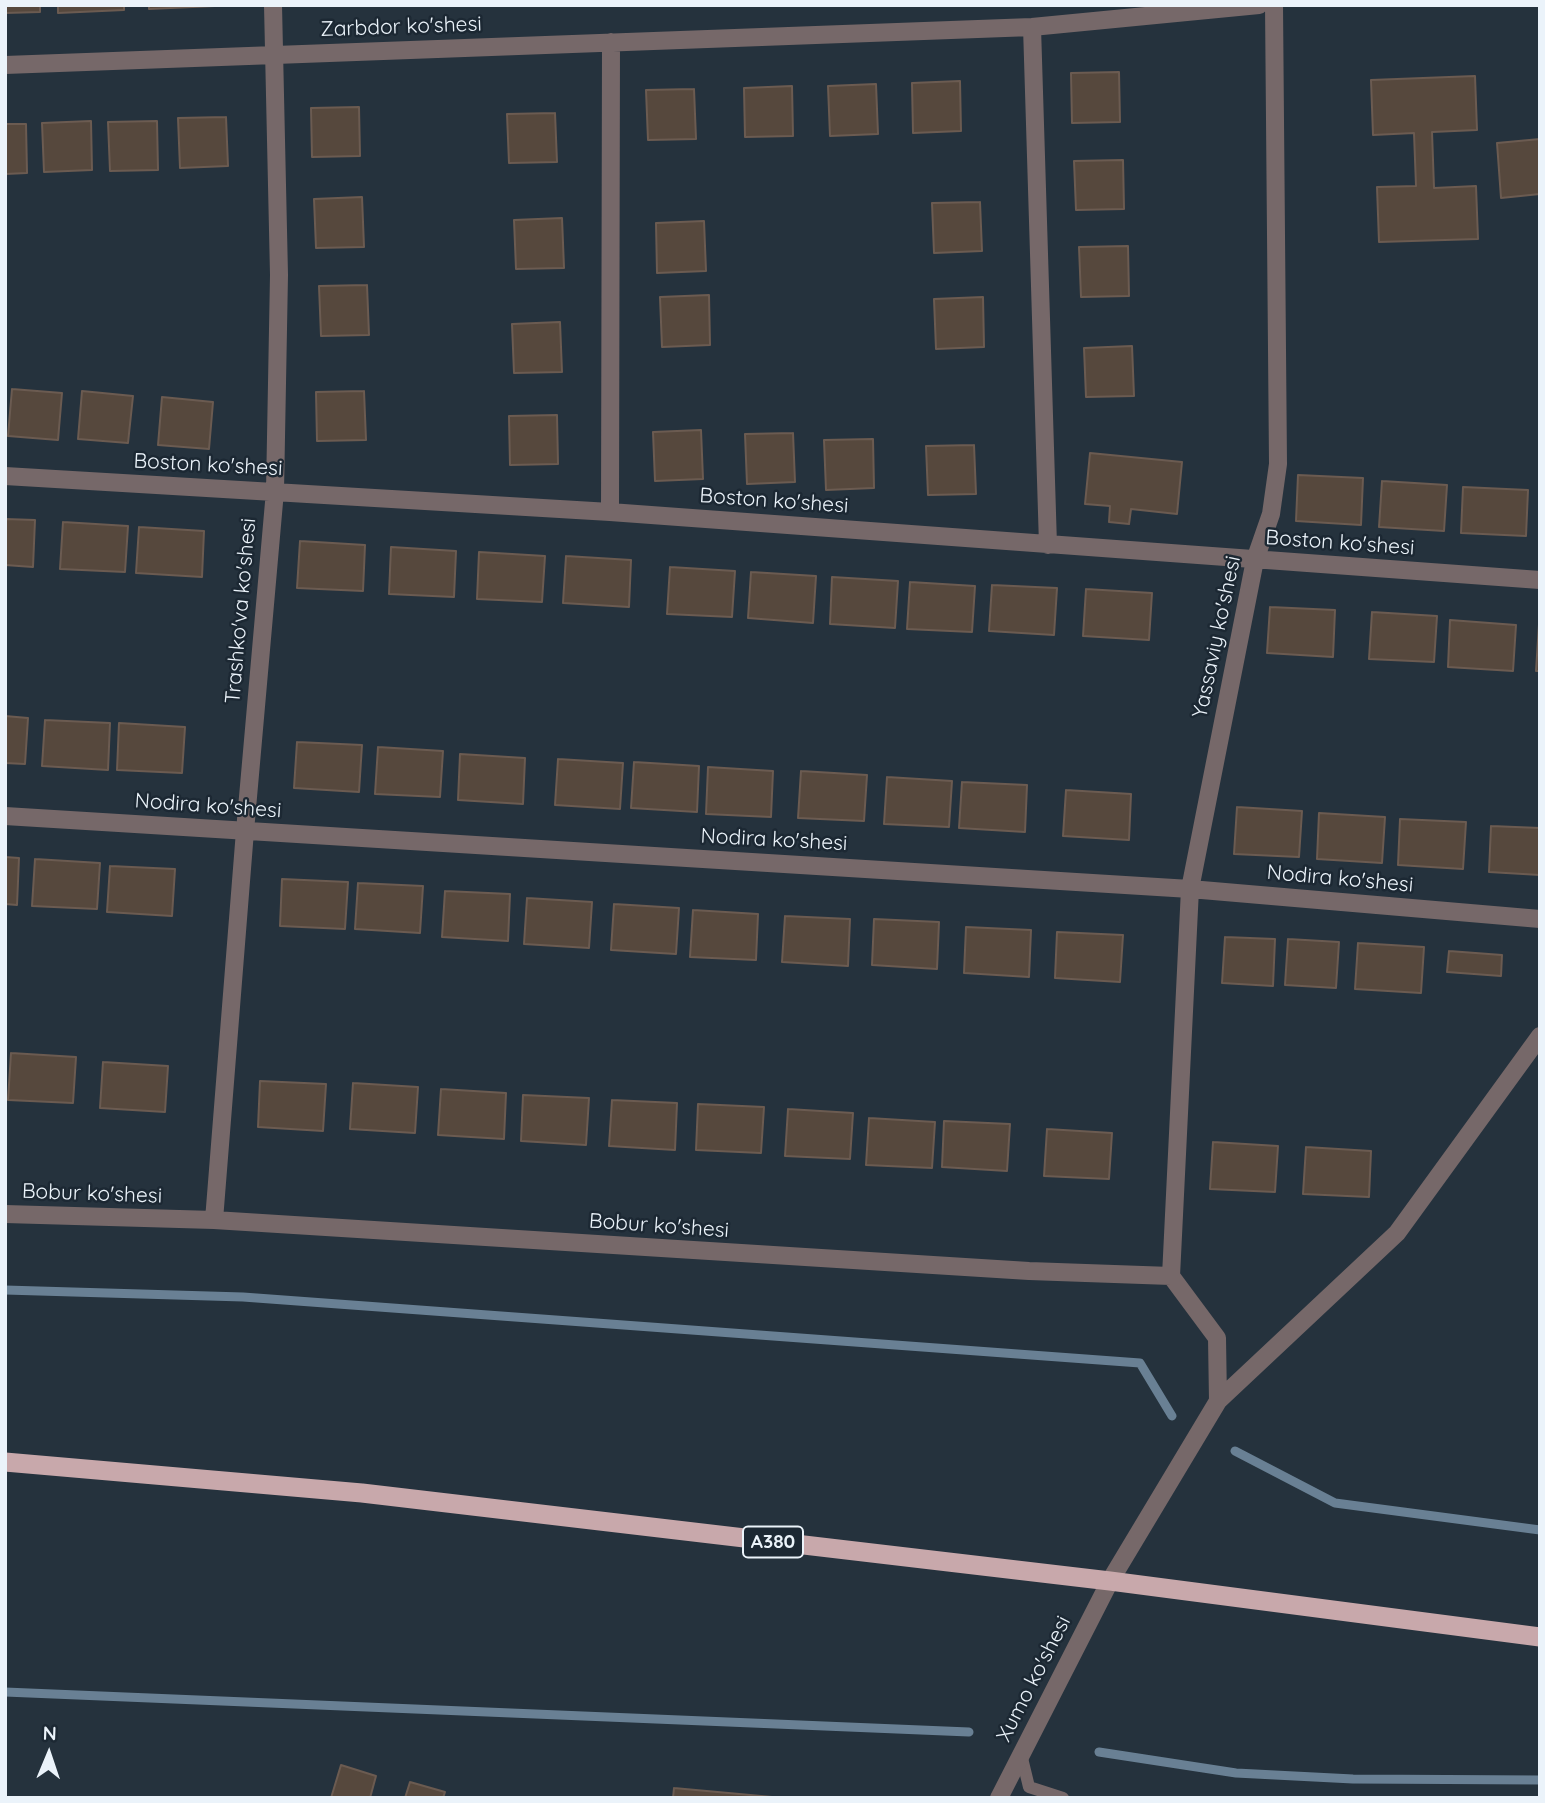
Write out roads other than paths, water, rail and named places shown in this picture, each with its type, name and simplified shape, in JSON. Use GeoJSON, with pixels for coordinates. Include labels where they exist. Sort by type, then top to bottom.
{"type":"FeatureCollection","features":[{"type":"Feature","properties":{"kind":"highway","name":"A380"},"geometry":{"type":"LineString","coordinates":[[5,1462],[362,1493],[1110,1581],[1540,1637]]}},
{"type":"Feature","properties":{"kind":"street","name":"Trashko'va ko'shesi"},"geometry":{"type":"LineString","coordinates":[[214,1220],[275,491],[279,275],[273,5]]}},
{"type":"Feature","properties":{"kind":"street","name":"Zarbdor ko'shesi"},"geometry":{"type":"LineString","coordinates":[[5,65],[1032,27],[1259,5]]}},
{"type":"Feature","properties":{"kind":"street","name":"Yassaviy ko'shesi"},"geometry":{"type":"LineString","coordinates":[[1171,1276],[1190,888],[1255,560],[1271,514],[1278,464],[1274,5]]}},
{"type":"Feature","properties":{"kind":"street"},"geometry":{"type":"LineString","coordinates":[[1032,27],[1048,545]]}},
{"type":"Feature","properties":{"kind":"street"},"geometry":{"type":"LineString","coordinates":[[610,512],[611,42]]}},
{"type":"Feature","properties":{"kind":"street","name":"Boston ko'shesi"},"geometry":{"type":"LineString","coordinates":[[5,476],[610,512],[1540,580]]}},
{"type":"Feature","properties":{"kind":"street","name":"Nodira ko'shesi"},"geometry":{"type":"LineString","coordinates":[[5,816],[1190,888],[1540,919]]}},
{"type":"Feature","properties":{"kind":"street","name":"Xumo ko'shesi"},"geometry":{"type":"LineString","coordinates":[[999,1798],[1110,1581],[1218,1401],[1397,1233],[1540,1035]]}},
{"type":"Feature","properties":{"kind":"street","name":"Bobur ko'shesi"},"geometry":{"type":"LineString","coordinates":[[5,1214],[214,1220],[1029,1271],[1171,1276]]}},
{"type":"Feature","properties":{"kind":"street"},"geometry":{"type":"LineString","coordinates":[[1171,1276],[1217,1338],[1218,1401]]}},
{"type":"Feature","properties":{"kind":"lane"},"geometry":{"type":"LineString","coordinates":[[1021,1754],[1028,1787],[1063,1798]]}},
{"type":"Feature","properties":{"kind":"waterway"},"geometry":{"type":"LineString","coordinates":[[5,1290],[243,1297],[1140,1363],[1172,1416]]}},
{"type":"Feature","properties":{"kind":"waterway"},"geometry":{"type":"LineString","coordinates":[[1235,1451],[1335,1503],[1540,1530]]}},
{"type":"Feature","properties":{"kind":"waterway"},"geometry":{"type":"LineString","coordinates":[[5,1692],[969,1732]]}},
{"type":"Feature","properties":{"kind":"waterway"},"geometry":{"type":"LineString","coordinates":[[1099,1752],[1236,1773],[1353,1779],[1540,1780]]}}]}
